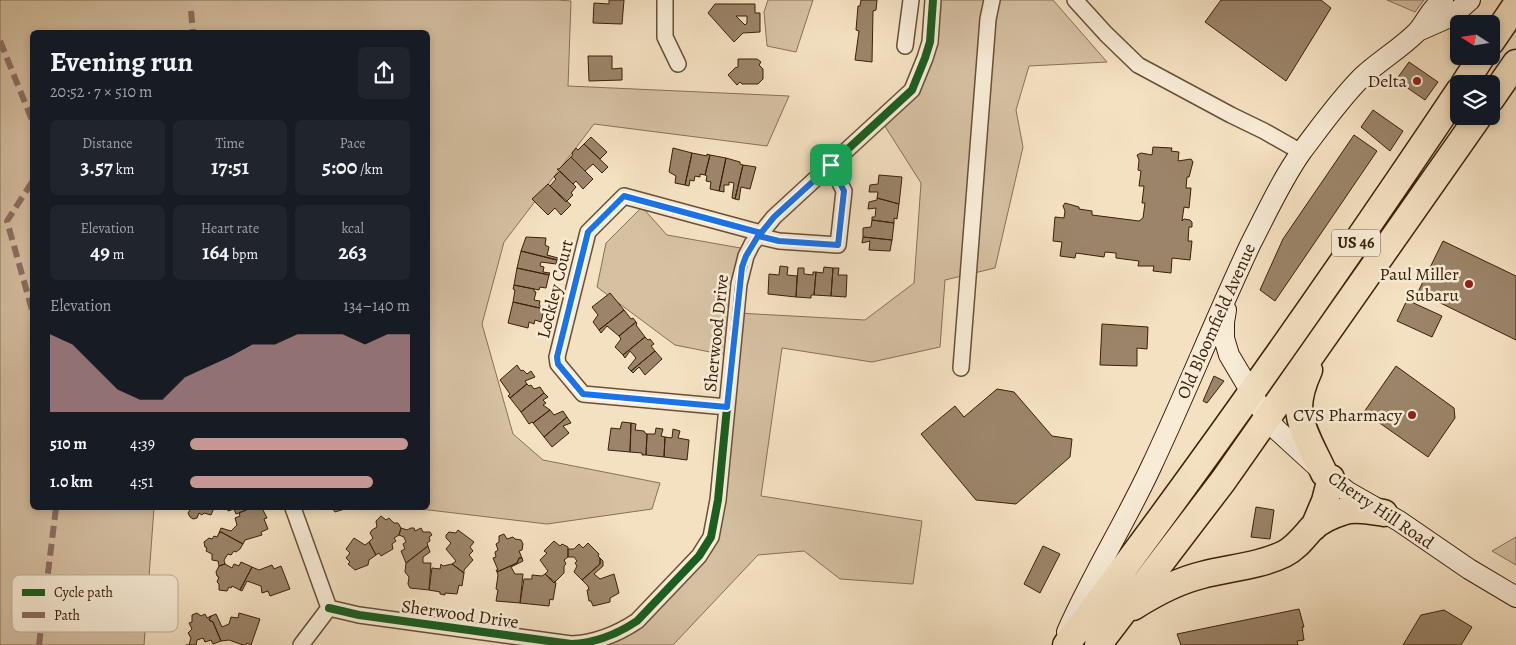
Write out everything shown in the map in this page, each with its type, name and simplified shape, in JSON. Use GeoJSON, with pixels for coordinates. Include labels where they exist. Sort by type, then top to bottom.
{"type":"FeatureCollection","features":[{"type":"Feature","properties":{"kind":"highway"},"geometry":{"type":"LineString","coordinates":[[1500,29],[1516,5]]}},
{"type":"Feature","properties":{"kind":"highway"},"geometry":{"type":"LineString","coordinates":[[1500,86],[1516,63]]}},
{"type":"Feature","properties":{"kind":"highway","name":"US 46"},"geometry":{"type":"LineString","coordinates":[[1066,645],[1139,549],[1290,340],[1450,104]]}},
{"type":"Feature","properties":{"kind":"highway","name":"US 46"},"geometry":{"type":"LineString","coordinates":[[1098,645],[1223,481],[1474,125]]}},
{"type":"Feature","properties":{"kind":"highway"},"geometry":{"type":"LineString","coordinates":[[1314,527],[1325,501],[1327,475],[1303,425],[1299,408],[1306,376],[1322,341]]}},
{"type":"Feature","properties":{"kind":"highway"},"geometry":{"type":"LineString","coordinates":[[1120,616],[1153,594],[1179,582],[1285,554],[1300,543],[1314,527],[1344,511],[1384,512]]}},
{"type":"Feature","properties":{"kind":"main road","name":"Old Bloomfield Avenue"},"geometry":{"type":"LineString","coordinates":[[1062,645],[1080,602],[1108,552],[1151,467],[1267,211],[1301,152],[1361,78],[1418,30],[1433,8],[1443,0]]}},
{"type":"Feature","properties":{"kind":"main road","name":"Old Bloomfield Avenue"},"geometry":{"type":"LineString","coordinates":[[1418,30],[1452,16],[1470,0]]}},
{"type":"Feature","properties":{"kind":"main road","name":"Cherry Hill Road"},"geometry":{"type":"LineString","coordinates":[[1240,268],[1226,313],[1224,338],[1229,355],[1267,418],[1327,475],[1348,492],[1384,512],[1469,570],[1516,597]]}},
{"type":"Feature","properties":{"kind":"street"},"geometry":{"type":"LineString","coordinates":[[665,0],[665,37],[678,64]]}},
{"type":"Feature","properties":{"kind":"street"},"geometry":{"type":"LineString","coordinates":[[961,368],[988,19],[992,0]]}},
{"type":"Feature","properties":{"kind":"street"},"geometry":{"type":"LineString","coordinates":[[1075,0],[1138,65],[1231,115],[1264,130],[1301,152]]}},
{"type":"Feature","properties":{"kind":"street"},"geometry":{"type":"LineString","coordinates":[[906,46],[911,3],[933,3]]}},
{"type":"Feature","properties":{"kind":"street","name":"Sherwood Drive"},"geometry":{"type":"LineString","coordinates":[[329,608],[359,615],[571,644],[588,643],[614,635],[637,621],[699,556],[709,542],[714,527],[742,267],[749,250],[774,217],[912,90],[926,58],[930,42],[933,3]]}},
{"type":"Feature","properties":{"kind":"street"},"geometry":{"type":"LineString","coordinates":[[760,234],[779,241],[838,245],[844,191],[831,165]]}},
{"type":"Feature","properties":{"kind":"street","name":"Lockley Court"},"geometry":{"type":"LineString","coordinates":[[727,407],[583,394],[558,364],[557,357],[588,232],[624,196],[760,234]]}},
{"type":"Feature","properties":{"kind":"street"},"geometry":{"type":"LineString","coordinates":[[294,510],[329,608],[300,645]]}},
{"type":"Feature","properties":{"kind":"shaded area"},"geometry":{"type":"Polygon","coordinates":[[[0,0],[571,1],[568,86],[789,96],[767,146],[594,124],[504,242],[482,324],[513,434],[543,460],[660,483],[652,509],[547,524],[429,510],[430,30],[30,30],[30,510],[154,510],[149,575],[12,575],[12,632],[145,632],[144,645],[0,645],[0,0]]]}},
{"type":"Feature","properties":{"kind":"shaded area"},"geometry":{"type":"Polygon","coordinates":[[[768,0],[813,0],[796,52],[767,46],[764,12],[768,0]]]}},
{"type":"Feature","properties":{"kind":"shaded area"},"geometry":{"type":"Polygon","coordinates":[[[930,0],[1053,0],[1107,62],[1029,66],[1016,110],[1023,147],[995,268],[945,280],[940,347],[872,362],[782,348],[761,496],[922,521],[913,584],[840,579],[804,551],[758,555],[673,645],[605,645],[710,540],[730,356],[675,345],[597,287],[606,243],[642,207],[667,235],[746,249],[737,313],[865,320],[914,283],[921,183],[881,120],[922,69],[930,0]]]}},
{"type":"Feature","properties":{"kind":"shaded area"},"geometry":{"type":"Polygon","coordinates":[[[1387,0],[1424,0],[1415,12],[1387,0]]]}},
{"type":"Feature","properties":{"kind":"shaded area"},"geometry":{"type":"Polygon","coordinates":[[[1516,537],[1516,565],[1492,551],[1516,537]]]}},
{"type":"Feature","properties":{"kind":"building"},"geometry":{"type":"Polygon","coordinates":[[[609,0],[624,0],[622,24],[593,23],[594,3],[609,4],[609,0]]]}},
{"type":"Feature","properties":{"kind":"building"},"geometry":{"type":"Polygon","coordinates":[[[861,0],[877,0],[876,10],[873,11],[872,62],[855,60],[859,31],[856,30],[858,6],[860,6],[861,0]]]}},
{"type":"Feature","properties":{"kind":"building"},"geometry":{"type":"Polygon","coordinates":[[[1221,0],[1321,0],[1331,8],[1286,81],[1205,22],[1221,0]]]}},
{"type":"Feature","properties":{"kind":"building"},"geometry":{"type":"Polygon","coordinates":[[[715,4],[755,4],[755,13],[760,13],[760,32],[743,33],[734,42],[708,13],[715,4]],[[736,16],[745,25],[747,23],[747,16],[736,16]]]}},
{"type":"Feature","properties":{"kind":"building"},"geometry":{"type":"Polygon","coordinates":[[[588,56],[612,56],[612,69],[622,68],[622,80],[589,81],[588,56]]]}},
{"type":"Feature","properties":{"kind":"building"},"geometry":{"type":"Polygon","coordinates":[[[738,59],[757,59],[761,62],[759,65],[763,69],[763,79],[758,84],[742,84],[740,82],[737,85],[728,75],[738,67],[738,59]]]}},
{"type":"Feature","properties":{"kind":"building","name":"Delta"},"geometry":{"type":"Polygon","coordinates":[[[1409,62],[1438,82],[1425,100],[1396,80],[1409,62]]]}},
{"type":"Feature","properties":{"kind":"building"},"geometry":{"type":"Polygon","coordinates":[[[1373,110],[1403,131],[1390,151],[1361,127],[1373,110]]]}},
{"type":"Feature","properties":{"kind":"building"},"geometry":{"type":"Polygon","coordinates":[[[1354,135],[1377,151],[1275,301],[1260,290],[1283,239],[1354,135]]]}},
{"type":"Feature","properties":{"kind":"building"},"geometry":{"type":"Polygon","coordinates":[[[591,137],[607,152],[600,159],[584,144],[591,137]]]}},
{"type":"Feature","properties":{"kind":"building"},"geometry":{"type":"Polygon","coordinates":[[[584,144],[608,167],[602,173],[593,164],[585,171],[571,157],[576,148],[578,150],[584,144]]]}},
{"type":"Feature","properties":{"kind":"building"},"geometry":{"type":"Polygon","coordinates":[[[1153,147],[1172,148],[1171,151],[1179,152],[1178,161],[1191,159],[1193,162],[1189,177],[1187,177],[1186,188],[1191,188],[1189,208],[1184,207],[1182,221],[1184,219],[1192,222],[1192,227],[1189,227],[1188,241],[1192,241],[1190,260],[1172,258],[1171,273],[1153,271],[1154,266],[1138,266],[1139,261],[1116,258],[1116,253],[1105,252],[1104,257],[1076,253],[1075,258],[1060,256],[1062,242],[1053,241],[1055,217],[1064,218],[1065,211],[1063,206],[1065,203],[1079,207],[1079,209],[1092,211],[1092,215],[1139,221],[1143,218],[1145,203],[1142,203],[1144,186],[1139,186],[1141,171],[1138,170],[1139,160],[1137,155],[1141,153],[1152,155],[1153,147]]]}},
{"type":"Feature","properties":{"kind":"building"},"geometry":{"type":"Polygon","coordinates":[[[673,148],[692,153],[685,185],[675,183],[676,176],[669,172],[673,148]]]}},
{"type":"Feature","properties":{"kind":"building"},"geometry":{"type":"Polygon","coordinates":[[[692,153],[710,155],[705,175],[695,176],[694,181],[690,180],[689,186],[685,185],[692,153]]]}},
{"type":"Feature","properties":{"kind":"building"},"geometry":{"type":"Polygon","coordinates":[[[710,155],[726,158],[719,191],[710,189],[711,182],[706,181],[707,176],[705,175],[710,155]]]}},
{"type":"Feature","properties":{"kind":"building"},"geometry":{"type":"Polygon","coordinates":[[[571,157],[593,179],[583,189],[576,181],[573,184],[557,169],[571,157]]]}},
{"type":"Feature","properties":{"kind":"building"},"geometry":{"type":"Polygon","coordinates":[[[726,158],[740,162],[743,165],[735,199],[732,198],[734,183],[729,182],[729,185],[724,185],[724,192],[719,191],[726,158]]]}},
{"type":"Feature","properties":{"kind":"building"},"geometry":{"type":"Polygon","coordinates":[[[743,165],[756,167],[750,189],[741,187],[739,200],[735,199],[743,165]]]}},
{"type":"Feature","properties":{"kind":"building"},"geometry":{"type":"Polygon","coordinates":[[[560,171],[576,187],[571,193],[573,195],[566,202],[550,186],[556,179],[554,177],[560,171]]]}},
{"type":"Feature","properties":{"kind":"building"},"geometry":{"type":"Polygon","coordinates":[[[879,175],[902,177],[899,204],[877,198],[878,192],[869,192],[870,185],[878,184],[879,175]]]}},
{"type":"Feature","properties":{"kind":"building"},"geometry":{"type":"Polygon","coordinates":[[[548,184],[571,205],[561,215],[555,208],[548,215],[532,199],[548,184]]]}},
{"type":"Feature","properties":{"kind":"building"},"geometry":{"type":"Polygon","coordinates":[[[877,198],[899,204],[897,219],[894,218],[894,223],[872,220],[872,217],[875,217],[876,208],[868,209],[869,202],[877,200],[877,198]]]}},
{"type":"Feature","properties":{"kind":"building"},"geometry":{"type":"Polygon","coordinates":[[[872,220],[894,223],[892,240],[863,237],[863,228],[871,227],[872,220]]]}},
{"type":"Feature","properties":{"kind":"building"},"geometry":{"type":"Polygon","coordinates":[[[526,237],[546,238],[545,245],[549,247],[547,255],[558,258],[557,260],[521,251],[526,237]]]}},
{"type":"Feature","properties":{"kind":"building"},"geometry":{"type":"Polygon","coordinates":[[[863,237],[892,240],[890,251],[869,250],[870,241],[862,243],[863,237]]]}},
{"type":"Feature","properties":{"kind":"building","name":"Paul Miller Subaru"},"geometry":{"type":"Polygon","coordinates":[[[1443,241],[1516,276],[1516,340],[1418,292],[1443,241]]]}},
{"type":"Feature","properties":{"kind":"building"},"geometry":{"type":"Polygon","coordinates":[[[521,251],[557,260],[556,264],[541,262],[540,266],[544,267],[543,272],[550,273],[549,275],[517,268],[521,251]]]}},
{"type":"Feature","properties":{"kind":"building"},"geometry":{"type":"Polygon","coordinates":[[[780,266],[788,267],[787,275],[797,276],[796,297],[768,294],[769,274],[779,275],[780,266]]]}},
{"type":"Feature","properties":{"kind":"building"},"geometry":{"type":"Polygon","coordinates":[[[824,267],[833,268],[831,296],[814,295],[816,272],[823,273],[824,267]]]}},
{"type":"Feature","properties":{"kind":"building"},"geometry":{"type":"Polygon","coordinates":[[[517,268],[549,275],[546,288],[540,287],[539,290],[514,285],[517,268]]]}},
{"type":"Feature","properties":{"kind":"building"},"geometry":{"type":"Polygon","coordinates":[[[798,268],[804,268],[804,274],[813,275],[813,272],[816,272],[814,295],[811,295],[811,298],[796,297],[798,268]]]}},
{"type":"Feature","properties":{"kind":"building"},"geometry":{"type":"Polygon","coordinates":[[[833,268],[839,268],[838,275],[847,275],[846,297],[831,296],[833,268]]]}},
{"type":"Feature","properties":{"kind":"building"},"geometry":{"type":"Polygon","coordinates":[[[514,285],[534,289],[536,292],[534,300],[540,301],[539,305],[544,309],[513,302],[514,285]]]}},
{"type":"Feature","properties":{"kind":"building"},"geometry":{"type":"Polygon","coordinates":[[[610,293],[624,310],[599,330],[593,322],[598,315],[592,307],[610,293]]]}},
{"type":"Feature","properties":{"kind":"building"},"geometry":{"type":"Polygon","coordinates":[[[1407,300],[1442,316],[1432,337],[1397,321],[1407,300]]]}},
{"type":"Feature","properties":{"kind":"building"},"geometry":{"type":"Polygon","coordinates":[[[513,302],[544,309],[541,322],[535,320],[534,324],[529,322],[528,328],[508,323],[513,302]]]}},
{"type":"Feature","properties":{"kind":"building"},"geometry":{"type":"Polygon","coordinates":[[[624,310],[636,322],[619,336],[607,326],[601,333],[599,330],[624,310]]]}},
{"type":"Feature","properties":{"kind":"building"},"geometry":{"type":"Polygon","coordinates":[[[636,322],[636,325],[645,337],[623,355],[615,347],[621,339],[619,336],[636,322]]]}},
{"type":"Feature","properties":{"kind":"building"},"geometry":{"type":"Polygon","coordinates":[[[1102,324],[1148,327],[1147,349],[1137,348],[1137,366],[1100,365],[1102,324]]]}},
{"type":"Feature","properties":{"kind":"building"},"geometry":{"type":"Polygon","coordinates":[[[645,337],[654,344],[651,346],[655,351],[631,371],[628,368],[636,358],[630,351],[625,358],[623,355],[645,337]]]}},
{"type":"Feature","properties":{"kind":"building"},"geometry":{"type":"Polygon","coordinates":[[[655,351],[662,359],[645,375],[639,367],[633,373],[631,371],[655,351]]]}},
{"type":"Feature","properties":{"kind":"building"},"geometry":{"type":"Polygon","coordinates":[[[517,365],[521,371],[523,370],[527,374],[531,371],[535,377],[525,381],[527,384],[510,398],[508,396],[510,394],[500,380],[517,365]]]}},
{"type":"Feature","properties":{"kind":"building","name":"CVS Pharmacy"},"geometry":{"type":"Polygon","coordinates":[[[1396,366],[1454,408],[1455,418],[1428,457],[1364,412],[1396,366]]]}},
{"type":"Feature","properties":{"kind":"building"},"geometry":{"type":"Polygon","coordinates":[[[1214,376],[1224,381],[1207,403],[1203,401],[1214,376]]]}},
{"type":"Feature","properties":{"kind":"building"},"geometry":{"type":"Polygon","coordinates":[[[527,384],[531,385],[534,389],[540,387],[544,393],[521,412],[510,398],[527,384]]]}},
{"type":"Feature","properties":{"kind":"building"},"geometry":{"type":"Polygon","coordinates":[[[997,389],[1014,392],[1052,436],[1072,439],[1070,457],[1016,504],[976,500],[921,434],[955,406],[964,417],[997,389]]]}},
{"type":"Feature","properties":{"kind":"building"},"geometry":{"type":"Polygon","coordinates":[[[544,393],[548,397],[543,400],[546,403],[543,405],[550,410],[529,424],[521,412],[544,393]]]}},
{"type":"Feature","properties":{"kind":"building"},"geometry":{"type":"Polygon","coordinates":[[[550,410],[554,415],[563,411],[567,417],[544,437],[533,423],[550,410]]]}},
{"type":"Feature","properties":{"kind":"building"},"geometry":{"type":"Polygon","coordinates":[[[567,417],[571,423],[563,426],[569,433],[552,447],[544,437],[567,417]]]}},
{"type":"Feature","properties":{"kind":"building"},"geometry":{"type":"Polygon","coordinates":[[[622,422],[631,423],[630,452],[608,450],[611,428],[620,429],[622,422]]]}},
{"type":"Feature","properties":{"kind":"building"},"geometry":{"type":"Polygon","coordinates":[[[631,423],[636,424],[635,430],[644,431],[647,434],[646,455],[630,452],[631,423]]]}},
{"type":"Feature","properties":{"kind":"building"},"geometry":{"type":"Polygon","coordinates":[[[656,428],[663,429],[661,436],[665,437],[664,457],[646,455],[647,434],[655,434],[656,428]]]}},
{"type":"Feature","properties":{"kind":"building"},"geometry":{"type":"Polygon","coordinates":[[[673,429],[680,431],[678,438],[689,440],[687,460],[664,457],[665,437],[672,438],[673,429]]]}},
{"type":"Feature","properties":{"kind":"building"},"geometry":{"type":"Polygon","coordinates":[[[1256,507],[1274,510],[1270,539],[1251,537],[1256,507]]]}},
{"type":"Feature","properties":{"kind":"building"},"geometry":{"type":"Polygon","coordinates":[[[190,510],[213,510],[211,515],[199,513],[197,518],[193,519],[188,513],[190,510]]]}},
{"type":"Feature","properties":{"kind":"building"},"geometry":{"type":"Polygon","coordinates":[[[234,510],[246,510],[236,514],[234,510]]]}},
{"type":"Feature","properties":{"kind":"building"},"geometry":{"type":"Polygon","coordinates":[[[246,510],[263,510],[267,518],[264,519],[268,529],[261,532],[262,535],[245,540],[243,544],[221,532],[219,533],[221,528],[231,531],[237,525],[235,518],[240,516],[239,513],[246,510]]]}},
{"type":"Feature","properties":{"kind":"building"},"geometry":{"type":"Polygon","coordinates":[[[381,516],[386,520],[389,518],[394,523],[398,523],[401,528],[399,535],[394,538],[396,541],[392,544],[393,549],[381,556],[379,553],[376,555],[369,542],[373,538],[370,533],[377,527],[376,521],[381,516]]]}},
{"type":"Feature","properties":{"kind":"building"},"geometry":{"type":"Polygon","coordinates":[[[401,528],[407,530],[414,528],[415,531],[421,528],[423,532],[430,532],[432,535],[429,537],[428,546],[406,563],[401,551],[405,549],[403,544],[406,542],[404,537],[399,535],[401,528]]]}},
{"type":"Feature","properties":{"kind":"building"},"geometry":{"type":"Polygon","coordinates":[[[458,530],[474,542],[470,547],[473,551],[469,555],[473,560],[464,570],[464,573],[452,564],[456,561],[446,549],[451,543],[446,538],[446,535],[449,532],[456,533],[458,530]]]}},
{"type":"Feature","properties":{"kind":"building"},"geometry":{"type":"Polygon","coordinates":[[[221,532],[243,544],[236,552],[234,551],[231,555],[228,554],[224,560],[225,564],[219,566],[218,561],[212,560],[212,554],[206,551],[207,548],[204,542],[209,538],[212,539],[214,536],[217,537],[221,532]]]}},
{"type":"Feature","properties":{"kind":"building"},"geometry":{"type":"Polygon","coordinates":[[[504,534],[507,539],[513,537],[521,540],[523,544],[522,550],[519,551],[522,558],[519,558],[517,563],[497,572],[496,570],[498,570],[493,558],[496,557],[495,552],[498,550],[496,544],[499,542],[499,536],[504,534]]]}},
{"type":"Feature","properties":{"kind":"building"},"geometry":{"type":"Polygon","coordinates":[[[354,538],[365,545],[369,542],[376,555],[369,560],[368,565],[355,570],[348,564],[350,562],[346,558],[350,553],[346,549],[354,538]]]}},
{"type":"Feature","properties":{"kind":"building"},"geometry":{"type":"Polygon","coordinates":[[[554,541],[560,546],[562,544],[568,547],[568,557],[564,560],[566,564],[564,566],[564,573],[554,583],[545,574],[548,571],[540,560],[547,553],[544,551],[554,541]]]}},
{"type":"Feature","properties":{"kind":"building"},"geometry":{"type":"Polygon","coordinates":[[[588,543],[599,554],[600,564],[582,580],[574,572],[577,561],[574,557],[568,557],[568,549],[574,549],[579,544],[583,548],[588,543]]]}},
{"type":"Feature","properties":{"kind":"building"},"geometry":{"type":"Polygon","coordinates":[[[428,546],[430,552],[423,557],[423,563],[431,563],[429,590],[410,588],[408,584],[409,577],[405,572],[406,563],[428,546]]]}},
{"type":"Feature","properties":{"kind":"building"},"geometry":{"type":"Polygon","coordinates":[[[1043,546],[1060,554],[1040,593],[1024,584],[1043,546]]]}},
{"type":"Feature","properties":{"kind":"building"},"geometry":{"type":"Polygon","coordinates":[[[519,558],[522,558],[523,561],[511,567],[515,574],[523,574],[520,603],[496,601],[498,590],[496,589],[497,572],[517,563],[519,558]]]}},
{"type":"Feature","properties":{"kind":"building"},"geometry":{"type":"Polygon","coordinates":[[[600,558],[603,561],[603,566],[594,574],[600,579],[614,574],[619,593],[610,598],[610,602],[593,606],[591,601],[589,601],[588,586],[582,580],[600,564],[600,558]]]}},
{"type":"Feature","properties":{"kind":"building"},"geometry":{"type":"Polygon","coordinates":[[[241,562],[252,567],[240,590],[232,586],[227,591],[219,590],[217,582],[219,577],[216,572],[219,566],[225,564],[232,568],[234,564],[239,566],[241,562]]]}},
{"type":"Feature","properties":{"kind":"building"},"geometry":{"type":"Polygon","coordinates":[[[441,564],[443,566],[452,564],[464,573],[462,586],[459,585],[457,594],[445,593],[445,595],[429,590],[432,568],[440,569],[441,564]]]}},
{"type":"Feature","properties":{"kind":"building"},"geometry":{"type":"Polygon","coordinates":[[[272,565],[274,569],[281,566],[290,589],[270,596],[268,591],[262,593],[261,586],[247,581],[242,591],[240,590],[252,567],[259,570],[272,565]]]}},
{"type":"Feature","properties":{"kind":"building"},"geometry":{"type":"Polygon","coordinates":[[[545,574],[556,583],[553,600],[550,599],[549,606],[520,603],[524,579],[532,579],[532,575],[542,576],[545,574]]]}},
{"type":"Feature","properties":{"kind":"building"},"geometry":{"type":"Polygon","coordinates":[[[1299,609],[1304,627],[1302,627],[1304,640],[1297,641],[1298,645],[1181,645],[1177,634],[1299,609]]]}},
{"type":"Feature","properties":{"kind":"building"},"geometry":{"type":"Polygon","coordinates":[[[1444,610],[1472,627],[1461,645],[1403,645],[1421,615],[1444,610]]]}},
{"type":"Feature","properties":{"kind":"building"},"geometry":{"type":"Polygon","coordinates":[[[197,613],[201,616],[205,614],[207,618],[211,616],[209,620],[213,622],[221,641],[213,644],[211,640],[205,642],[203,638],[197,640],[196,645],[189,645],[191,638],[188,633],[192,629],[189,623],[192,622],[192,615],[197,613]]]}},
{"type":"Feature","properties":{"kind":"building"},"geometry":{"type":"Polygon","coordinates":[[[239,613],[260,619],[251,645],[247,643],[243,645],[229,640],[221,641],[213,622],[209,620],[211,616],[216,614],[222,627],[229,624],[231,617],[238,618],[239,613]]]}},
{"type":"Feature","properties":{"kind":"marked path"},"geometry":{"type":"LineString","coordinates":[[191,11],[193,30]]}},
{"type":"Feature","properties":{"kind":"marked path"},"geometry":{"type":"LineString","coordinates":[[0,41],[30,115]]}},
{"type":"Feature","properties":{"kind":"marked path"},"geometry":{"type":"LineString","coordinates":[[30,185],[7,221],[30,303]]}},
{"type":"Feature","properties":{"kind":"marked path"},"geometry":{"type":"LineString","coordinates":[[48,575],[56,510]]}},
{"type":"Feature","properties":{"kind":"marked path"},"geometry":{"type":"LineString","coordinates":[[39,645],[41,632]]}},
{"type":"Feature","properties":{"kind":"cycle path"},"geometry":{"type":"LineString","coordinates":[[329,608],[359,615],[571,644],[589,642],[606,637],[637,621],[699,556],[711,537],[718,500],[739,284],[746,256],[752,244],[774,217],[912,90],[930,42],[933,0]]}},
{"type":"Feature","properties":{"kind":"cycle path"},"geometry":{"type":"LineString","coordinates":[[727,407],[583,394],[558,364],[557,357],[588,232],[624,196],[761,233]]}},
{"type":"Feature","properties":{"kind":"place","name":"Delta"},"geometry":{"type":"Point","coordinates":[1417,81]}},
{"type":"Feature","properties":{"kind":"place","name":"Paul Miller Subaru"},"geometry":{"type":"Point","coordinates":[1469,284]}},
{"type":"Feature","properties":{"kind":"place","name":"CVS Pharmacy"},"geometry":{"type":"Point","coordinates":[1412,415]}},
{"type":"Feature","properties":{"kind":"route"},"geometry":{"type":"LineString","coordinates":[[831,165],[844,191],[838,245],[779,241],[758,236],[746,256],[739,284],[727,407],[688,405],[583,394],[558,364],[557,357],[588,232],[624,196],[712,218],[761,233],[774,217],[831,165]]}}]}
